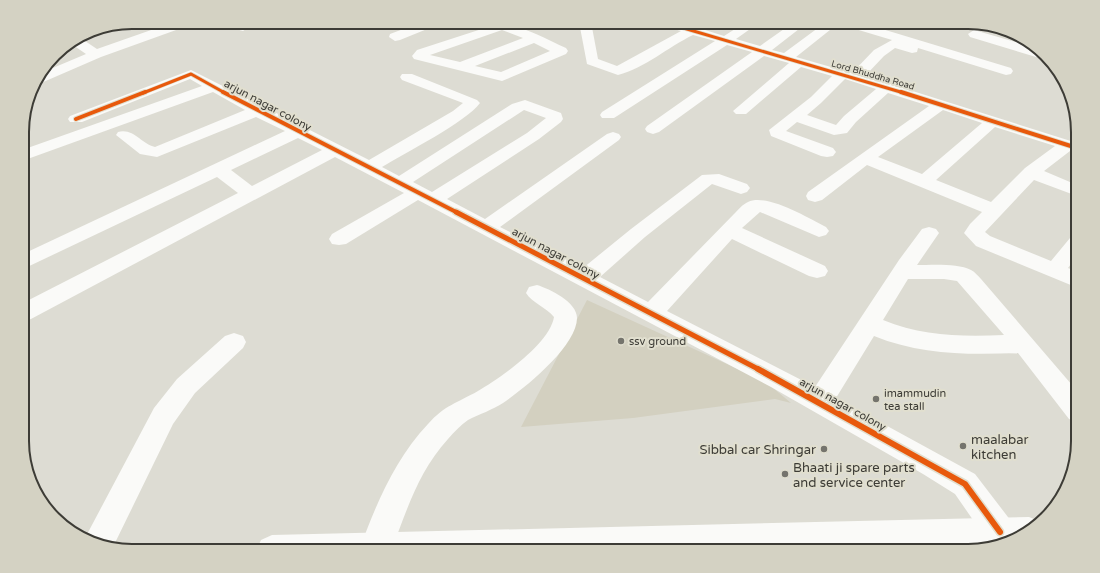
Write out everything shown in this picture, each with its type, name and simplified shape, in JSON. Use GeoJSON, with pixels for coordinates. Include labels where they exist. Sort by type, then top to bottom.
{"type":"FeatureCollection","features":[{"type":"Feature","properties":{"kind":"street"},"geometry":{"type":"LineString","coordinates":[[45,76],[96,54],[166,29]]}},
{"type":"Feature","properties":{"kind":"street"},"geometry":{"type":"LineString","coordinates":[[395,37],[415,29]]}},
{"type":"Feature","properties":{"kind":"street"},"geometry":{"type":"LineString","coordinates":[[484,29],[426,51],[419,56],[502,77],[561,51],[510,29]]}},
{"type":"Feature","properties":{"kind":"street"},"geometry":{"type":"LineString","coordinates":[[586,29],[592,61],[615,71],[621,71],[655,52],[670,41],[695,29]]}},
{"type":"Feature","properties":{"kind":"street","name":"Lord Bhuddha Road"},"geometry":{"type":"LineString","coordinates":[[685,29],[886,87],[1071,147]]}},
{"type":"Feature","properties":{"kind":"street"},"geometry":{"type":"LineString","coordinates":[[608,115],[743,29]]}},
{"type":"Feature","properties":{"kind":"street"},"geometry":{"type":"LineString","coordinates":[[653,129],[696,87],[759,51],[792,29]]}},
{"type":"Feature","properties":{"kind":"street"},"geometry":{"type":"LineString","coordinates":[[741,111],[792,60],[826,29]]}},
{"type":"Feature","properties":{"kind":"street"},"geometry":{"type":"LineString","coordinates":[[866,29],[1004,74]]}},
{"type":"Feature","properties":{"kind":"street"},"geometry":{"type":"LineString","coordinates":[[974,34],[1031,51]]}},
{"type":"Feature","properties":{"kind":"street"},"geometry":{"type":"LineString","coordinates":[[461,67],[534,38]]}},
{"type":"Feature","properties":{"kind":"street"},"geometry":{"type":"LineString","coordinates":[[827,152],[777,133],[780,127],[879,53],[893,44],[902,42]]}},
{"type":"Feature","properties":{"kind":"street"},"geometry":{"type":"LineString","coordinates":[[79,43],[96,54]]}},
{"type":"Feature","properties":{"kind":"street"},"geometry":{"type":"LineString","coordinates":[[630,65],[696,87]]}},
{"type":"Feature","properties":{"kind":"street","name":"arjun nagar colony"},"geometry":{"type":"LineString","coordinates":[[76,119],[186,70],[297,132],[417,192],[820,402],[958,479],[1015,532]]}},
{"type":"Feature","properties":{"kind":"street"},"geometry":{"type":"LineString","coordinates":[[368,168],[460,114],[472,103],[468,100],[407,77]]}},
{"type":"Feature","properties":{"kind":"street"},"geometry":{"type":"LineString","coordinates":[[29,153],[214,87]]}},
{"type":"Feature","properties":{"kind":"street"},"geometry":{"type":"LineString","coordinates":[[796,116],[834,130],[842,130],[850,119],[886,87]]}},
{"type":"Feature","properties":{"kind":"street"},"geometry":{"type":"LineString","coordinates":[[815,196],[865,158],[941,104]]}},
{"type":"Feature","properties":{"kind":"street"},"geometry":{"type":"LineString","coordinates":[[338,239],[417,192],[533,136],[556,117],[525,105],[517,107],[417,192]]}},
{"type":"Feature","properties":{"kind":"street"},"geometry":{"type":"LineString","coordinates":[[124,134],[146,150],[157,152],[257,111]]}},
{"type":"Feature","properties":{"kind":"street"},"geometry":{"type":"LineString","coordinates":[[925,181],[993,121]]}},
{"type":"Feature","properties":{"kind":"street"},"geometry":{"type":"LineString","coordinates":[[29,259],[297,132]]}},
{"type":"Feature","properties":{"kind":"street"},"geometry":{"type":"LineString","coordinates":[[485,228],[613,137]]}},
{"type":"Feature","properties":{"kind":"street"},"geometry":{"type":"LineString","coordinates":[[1071,148],[1031,172],[977,228],[975,235],[983,242],[1071,277]]}},
{"type":"Feature","properties":{"kind":"street"},"geometry":{"type":"LineString","coordinates":[[29,310],[334,151]]}},
{"type":"Feature","properties":{"kind":"street"},"geometry":{"type":"LineString","coordinates":[[865,158],[994,210]]}},
{"type":"Feature","properties":{"kind":"street"},"geometry":{"type":"LineString","coordinates":[[219,170],[252,195]]}},
{"type":"Feature","properties":{"kind":"street"},"geometry":{"type":"LineString","coordinates":[[1031,172],[1071,189]]}},
{"type":"Feature","properties":{"kind":"street"},"geometry":{"type":"LineString","coordinates":[[584,279],[638,233],[708,179],[719,179],[741,188]]}},
{"type":"Feature","properties":{"kind":"street"},"geometry":{"type":"LineString","coordinates":[[650,314],[755,206],[761,205],[819,231]]}},
{"type":"Feature","properties":{"kind":"street"},"geometry":{"type":"LineString","coordinates":[[730,230],[817,271]]}},
{"type":"Feature","properties":{"kind":"street"},"geometry":{"type":"LineString","coordinates":[[820,402],[902,272],[929,233]]}},
{"type":"Feature","properties":{"kind":"street"},"geometry":{"type":"LineString","coordinates":[[1055,270],[1071,250]]}},
{"type":"Feature","properties":{"kind":"street"},"geometry":{"type":"LineString","coordinates":[[902,272],[944,272],[963,275],[973,284],[1024,344],[1071,402]]}},
{"type":"Feature","properties":{"kind":"street"},"geometry":{"type":"LineString","coordinates":[[377,544],[390,509],[403,480],[429,442],[452,417],[487,400],[518,377],[563,330],[566,316],[561,308],[554,301],[537,293]]}},
{"type":"Feature","properties":{"kind":"street"},"geometry":{"type":"LineString","coordinates":[[869,324],[905,338],[931,343],[970,346],[1024,344]]}},
{"type":"Feature","properties":{"kind":"street"},"geometry":{"type":"LineString","coordinates":[[100,539],[163,416],[186,386],[234,342]]}},
{"type":"Feature","properties":{"kind":"street"},"geometry":{"type":"LineString","coordinates":[[536,544],[1015,532]]}},
{"type":"Feature","properties":{"kind":"shaded area","name":"ssv ground"},"geometry":{"type":"Polygon","coordinates":[[[587,300],[766,382],[791,403],[775,399],[633,418],[521,427],[587,300]]]}},
{"type":"Feature","properties":{"kind":"cycle path"},"geometry":{"type":"LineString","coordinates":[[687,29],[886,87],[1071,146]]}},
{"type":"Feature","properties":{"kind":"cycle path"},"geometry":{"type":"LineString","coordinates":[[76,119],[191,74],[257,111],[400,183],[780,380],[933,465],[965,484],[1000,532]]}},
{"type":"Feature","properties":{"kind":"place","name":"ssv ground"},"geometry":{"type":"Point","coordinates":[621,341]}},
{"type":"Feature","properties":{"kind":"place","name":"imammudin tea stall"},"geometry":{"type":"Point","coordinates":[876,399]}},
{"type":"Feature","properties":{"kind":"place","name":"maalabar kitchen"},"geometry":{"type":"Point","coordinates":[963,446]}},
{"type":"Feature","properties":{"kind":"place","name":"Sibbal car Shringar"},"geometry":{"type":"Point","coordinates":[824,449]}},
{"type":"Feature","properties":{"kind":"place","name":"Bhaati ji spare parts and service center"},"geometry":{"type":"Point","coordinates":[785,474]}}]}
